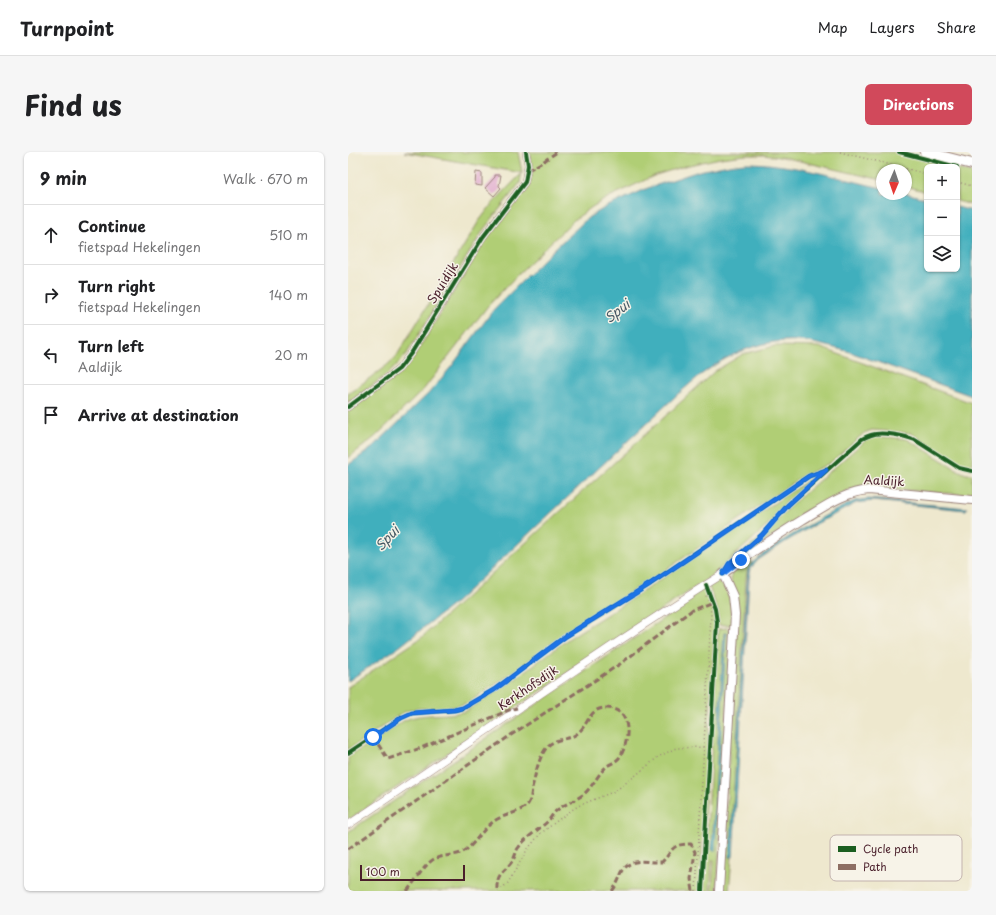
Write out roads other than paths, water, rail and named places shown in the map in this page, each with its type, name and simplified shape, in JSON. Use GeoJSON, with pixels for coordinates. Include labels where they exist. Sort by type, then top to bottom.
{"type":"FeatureCollection","features":[{"type":"Feature","properties":{"kind":"main road"},"geometry":{"type":"LineString","coordinates":[[925,152],[972,164]]}},
{"type":"Feature","properties":{"kind":"street","name":"Spuidijk"},"geometry":{"type":"LineString","coordinates":[[348,407],[399,369],[412,352],[483,237],[525,182],[528,164],[526,152]]}},
{"type":"Feature","properties":{"kind":"street","name":"Aaldijk"},"geometry":{"type":"LineString","coordinates":[[723,574],[780,534],[848,494],[870,490],[972,500]]}},
{"type":"Feature","properties":{"kind":"street","name":"Kerkhofsdijk"},"geometry":{"type":"LineString","coordinates":[[348,825],[517,708],[658,614],[723,574]]}},
{"type":"Feature","properties":{"kind":"street"},"geometry":{"type":"LineString","coordinates":[[719,891],[735,616],[733,596],[723,574]]}},
{"type":"Feature","properties":{"kind":"water","name":"Spui"},"geometry":{"type":"Polygon","coordinates":[[[745,163],[797,168],[876,187],[876,200],[912,200],[912,195],[924,198],[924,272],[960,272],[960,208],[972,211],[972,396],[847,351],[815,343],[799,341],[773,342],[735,354],[705,372],[678,394],[456,602],[399,647],[348,681],[348,465],[372,448],[429,393],[451,367],[494,309],[553,250],[589,217],[608,206],[648,188],[699,171],[745,163]]]}},
{"type":"Feature","properties":{"kind":"water"},"geometry":{"type":"Polygon","coordinates":[[[867,499],[967,508],[966,510],[873,501],[856,503],[785,542],[758,560],[751,568],[749,578],[733,857],[730,857],[748,569],[765,553],[797,532],[845,505],[855,501],[867,499]]]}},
{"type":"Feature","properties":{"kind":"water"},"geometry":{"type":"Polygon","coordinates":[[[724,633],[726,633],[715,851],[712,850],[724,633]]]}}]}
